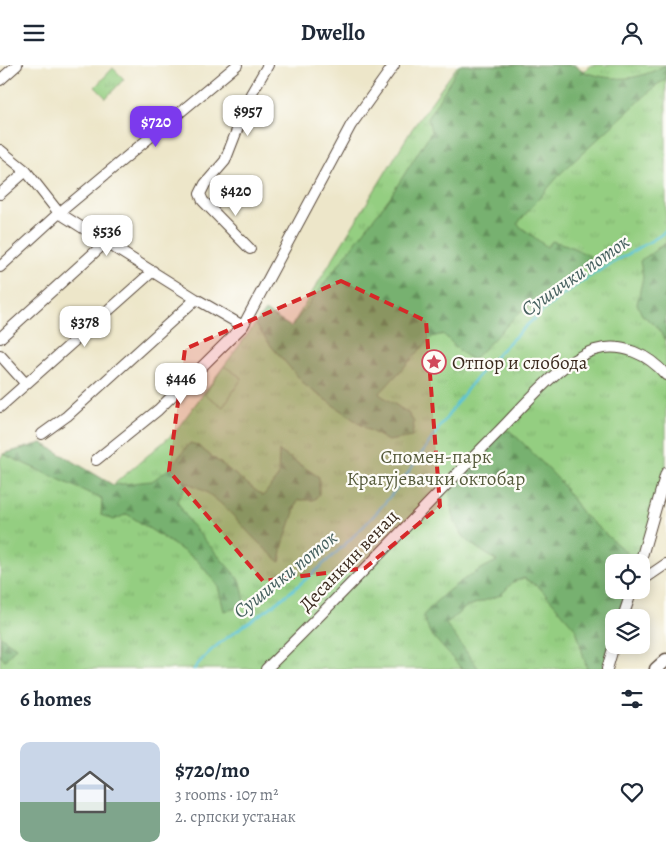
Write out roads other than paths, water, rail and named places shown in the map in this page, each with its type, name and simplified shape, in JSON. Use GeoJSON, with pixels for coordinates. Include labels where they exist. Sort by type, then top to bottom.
{"type":"FeatureCollection","features":[{"type":"Feature","properties":{"kind":"main road"},"geometry":{"type":"LineString","coordinates":[[656,669],[666,660]]}},
{"type":"Feature","properties":{"kind":"street"},"geometry":{"type":"LineString","coordinates":[[0,80],[17,65]]}},
{"type":"Feature","properties":{"kind":"street"},"geometry":{"type":"LineString","coordinates":[[0,267],[60,213],[237,65]]}},
{"type":"Feature","properties":{"kind":"street"},"geometry":{"type":"LineString","coordinates":[[250,249],[200,197],[201,191],[225,161],[251,94],[268,65]]}},
{"type":"Feature","properties":{"kind":"street"},"geometry":{"type":"LineString","coordinates":[[96,460],[158,410],[243,326],[352,125],[394,65]]}},
{"type":"Feature","properties":{"kind":"street"},"geometry":{"type":"LineString","coordinates":[[0,149],[26,171],[60,213],[196,299],[243,326]]}},
{"type":"Feature","properties":{"kind":"street"},"geometry":{"type":"LineString","coordinates":[[0,194],[26,171]]}},
{"type":"Feature","properties":{"kind":"street"},"geometry":{"type":"LineString","coordinates":[[0,338],[106,241]]}},
{"type":"Feature","properties":{"kind":"street"},"geometry":{"type":"LineString","coordinates":[[0,407],[153,271]]}},
{"type":"Feature","properties":{"kind":"street"},"geometry":{"type":"LineString","coordinates":[[42,434],[67,416],[196,299]]}},
{"type":"Feature","properties":{"kind":"street","name":"Десанкин венац"},"geometry":{"type":"LineString","coordinates":[[266,669],[551,379],[570,363],[594,350],[618,348],[642,355],[666,375]]}},
{"type":"Feature","properties":{"kind":"street"},"geometry":{"type":"LineString","coordinates":[[0,355],[26,384]]}},
{"type":"Feature","properties":{"kind":"street"},"geometry":{"type":"LineString","coordinates":[[643,554],[666,473]]}},
{"type":"Feature","properties":{"kind":"street"},"geometry":{"type":"LineString","coordinates":[[650,575],[666,564]]}},
{"type":"Feature","properties":{"kind":"street"},"geometry":{"type":"LineString","coordinates":[[607,669],[611,654]]}},
{"type":"Feature","properties":{"kind":"waterway","name":"Сушички поток"},"geometry":{"type":"LineString","coordinates":[[194,669],[219,644],[305,580],[364,526],[398,486],[474,381],[530,322],[580,283],[661,235],[666,230]]}},
{"type":"Feature","properties":{"kind":"place","name":"Отпор и слобода"},"geometry":{"type":"Point","coordinates":[434,362]}},
{"type":"Feature","properties":{"kind":"park label","name":"Спомен-парк Крагујевачки октобар"},"geometry":{"type":"Point","coordinates":[436,467]}}]}
